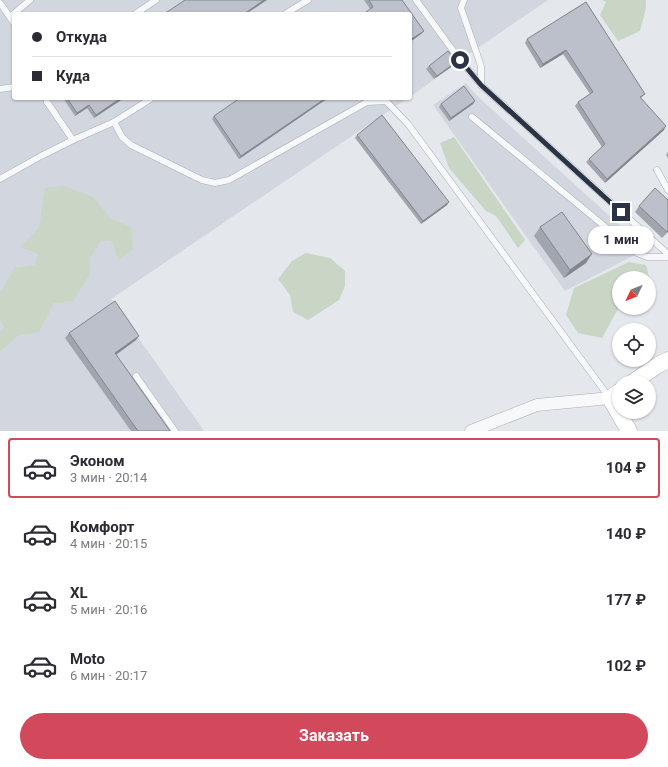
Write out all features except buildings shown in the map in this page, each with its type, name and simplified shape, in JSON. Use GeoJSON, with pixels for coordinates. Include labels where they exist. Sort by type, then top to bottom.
{"type":"FeatureCollection","features":[{"type":"Feature","properties":{"kind":"street"},"geometry":{"type":"LineString","coordinates":[[643,375],[668,360]]}},
{"type":"Feature","properties":{"kind":"street"},"geometry":{"type":"LineString","coordinates":[[471,431],[537,406],[612,395]]}},
{"type":"Feature","properties":{"kind":"street"},"geometry":{"type":"LineString","coordinates":[[624,419],[629,431]]}},
{"type":"Feature","properties":{"kind":"lane"},"geometry":{"type":"LineString","coordinates":[[16,12],[30,0]]}},
{"type":"Feature","properties":{"kind":"lane"},"geometry":{"type":"LineString","coordinates":[[138,12],[156,0]]}},
{"type":"Feature","properties":{"kind":"lane"},"geometry":{"type":"LineString","coordinates":[[288,12],[308,0]]}},
{"type":"Feature","properties":{"kind":"lane"},"geometry":{"type":"LineString","coordinates":[[416,0],[460,60],[481,85],[668,254]]}},
{"type":"Feature","properties":{"kind":"lane"},"geometry":{"type":"LineString","coordinates":[[464,0],[461,8],[481,66],[481,85]]}},
{"type":"Feature","properties":{"kind":"lane"},"geometry":{"type":"LineString","coordinates":[[0,3],[12,20]]}},
{"type":"Feature","properties":{"kind":"lane"},"geometry":{"type":"LineString","coordinates":[[0,89],[12,87]]}},
{"type":"Feature","properties":{"kind":"lane"},"geometry":{"type":"LineString","coordinates":[[0,179],[73,140],[114,122],[149,100]]}},
{"type":"Feature","properties":{"kind":"lane"},"geometry":{"type":"LineString","coordinates":[[114,122],[122,137],[131,145],[202,180],[215,183],[229,180],[366,102],[386,101],[408,124],[612,391]]}},
{"type":"Feature","properties":{"kind":"lane"},"geometry":{"type":"LineString","coordinates":[[47,102],[73,140]]}},
{"type":"Feature","properties":{"kind":"lane"},"geometry":{"type":"LineString","coordinates":[[472,117],[637,253],[647,257],[668,257]]}},
{"type":"Feature","properties":{"kind":"lane"},"geometry":{"type":"LineString","coordinates":[[656,170],[668,190]]}},
{"type":"Feature","properties":{"kind":"lane"},"geometry":{"type":"LineString","coordinates":[[136,376],[174,431]]}},
{"type":"Feature","properties":{"kind":"shaded area"},"geometry":{"type":"Polygon","coordinates":[[[0,0],[548,0],[469,54],[412,96],[412,12],[12,12],[12,100],[405,100],[111,299],[204,431],[0,431],[0,0]]]}},
{"type":"Feature","properties":{"kind":"shaded area"},"geometry":{"type":"Polygon","coordinates":[[[466,83],[476,95],[646,249],[565,291],[433,105],[466,83]]]}},
{"type":"Feature","properties":{"kind":"green space"},"geometry":{"type":"Polygon","coordinates":[[[602,0],[646,0],[646,8],[640,31],[618,41],[600,15],[606,2],[602,0]]]}},
{"type":"Feature","properties":{"kind":"green space"},"geometry":{"type":"Polygon","coordinates":[[[454,137],[525,240],[518,248],[496,216],[486,211],[449,168],[440,143],[454,137]]]}},
{"type":"Feature","properties":{"kind":"green space"},"geometry":{"type":"Polygon","coordinates":[[[64,186],[93,197],[110,218],[131,227],[133,249],[119,260],[111,241],[101,241],[90,258],[90,274],[73,301],[54,303],[39,332],[17,336],[0,352],[0,333],[4,327],[0,320],[0,292],[14,268],[35,265],[38,254],[20,247],[39,228],[45,188],[64,186]]]}},
{"type":"Feature","properties":{"kind":"green space"},"geometry":{"type":"Polygon","coordinates":[[[306,253],[330,258],[345,271],[345,286],[339,300],[308,320],[293,312],[290,295],[278,279],[292,261],[306,253]]]}},
{"type":"Feature","properties":{"kind":"green space"},"geometry":{"type":"Polygon","coordinates":[[[629,262],[646,265],[648,271],[612,271],[612,315],[615,315],[602,338],[578,333],[566,315],[574,288],[629,262]]]}},
{"type":"Feature","properties":{"kind":"route"},"geometry":{"type":"LineString","coordinates":[[460,60],[481,85],[621,212]]}}]}
